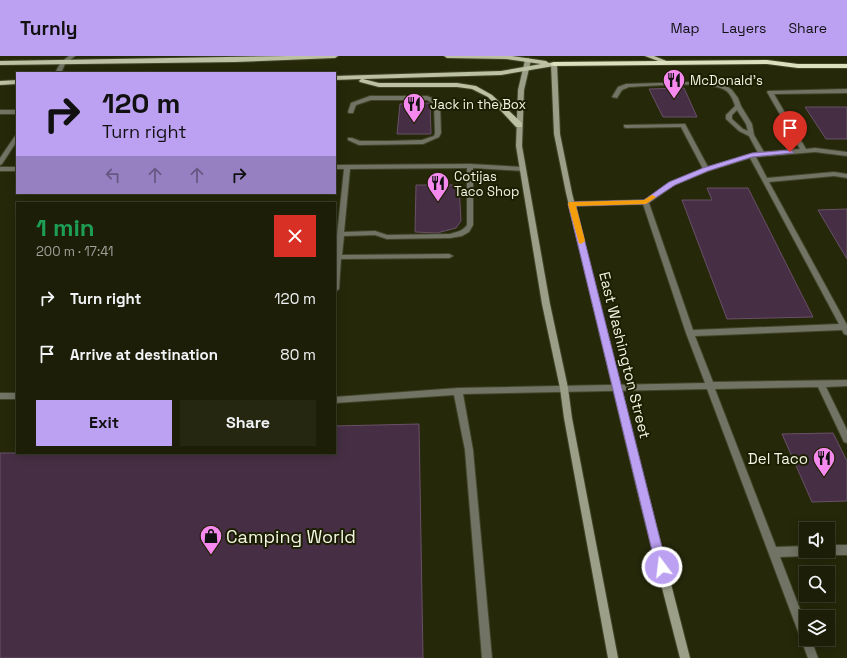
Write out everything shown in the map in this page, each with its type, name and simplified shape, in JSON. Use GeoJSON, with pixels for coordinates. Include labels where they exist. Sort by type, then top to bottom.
{"type":"FeatureCollection","features":[{"type":"Feature","properties":{"kind":"highway"},"geometry":{"type":"LineString","coordinates":[[767,62],[786,56]]}},
{"type":"Feature","properties":{"kind":"highway"},"geometry":{"type":"LineString","coordinates":[[554,64],[767,62],[798,66],[847,66]]}},
{"type":"Feature","properties":{"kind":"main road"},"geometry":{"type":"LineString","coordinates":[[0,63],[234,60],[335,56]]}},
{"type":"Feature","properties":{"kind":"main road"},"geometry":{"type":"LineString","coordinates":[[448,56],[528,58],[554,64]]}},
{"type":"Feature","properties":{"kind":"main road","name":"East Washington Street"},"geometry":{"type":"LineString","coordinates":[[557,56],[554,64],[557,134],[572,204],[646,506],[686,658]]}},
{"type":"Feature","properties":{"kind":"main road"},"geometry":{"type":"LineString","coordinates":[[648,56],[666,62]]}},
{"type":"Feature","properties":{"kind":"main road"},"geometry":{"type":"LineString","coordinates":[[528,58],[520,90],[519,146],[546,304],[564,388],[568,418],[613,658]]}},
{"type":"Feature","properties":{"kind":"main road"},"geometry":{"type":"LineString","coordinates":[[336,78],[485,74],[554,64]]}},
{"type":"Feature","properties":{"kind":"main road"},"geometry":{"type":"LineString","coordinates":[[346,78],[379,85],[456,85],[474,87],[490,96],[519,124]]}},
{"type":"Feature","properties":{"kind":"main road"},"geometry":{"type":"LineString","coordinates":[[0,83],[16,82]]}},
{"type":"Feature","properties":{"kind":"lane"},"geometry":{"type":"LineString","coordinates":[[61,56],[63,63]]}},
{"type":"Feature","properties":{"kind":"lane"},"geometry":{"type":"LineString","coordinates":[[58,72],[63,63],[72,56]]}},
{"type":"Feature","properties":{"kind":"lane"},"geometry":{"type":"LineString","coordinates":[[615,97],[617,92],[623,86],[711,85],[725,88],[734,97],[752,130],[751,135]]}},
{"type":"Feature","properties":{"kind":"lane"},"geometry":{"type":"LineString","coordinates":[[804,151],[770,92],[847,90]]}},
{"type":"Feature","properties":{"kind":"lane"},"geometry":{"type":"LineString","coordinates":[[350,139],[359,143],[423,142],[436,137],[438,133],[437,103],[434,100],[427,98],[370,98],[353,104],[351,112]]}},
{"type":"Feature","properties":{"kind":"lane"},"geometry":{"type":"LineString","coordinates":[[738,106],[729,115],[729,119],[733,124],[751,135],[762,154]]}},
{"type":"Feature","properties":{"kind":"lane"},"geometry":{"type":"LineString","coordinates":[[0,112],[16,112]]}},
{"type":"Feature","properties":{"kind":"lane"},"geometry":{"type":"LineString","coordinates":[[626,126],[683,124],[706,170]]}},
{"type":"Feature","properties":{"kind":"lane"},"geometry":{"type":"LineString","coordinates":[[0,163],[16,139]]}},
{"type":"Feature","properties":{"kind":"lane"},"geometry":{"type":"LineString","coordinates":[[572,204],[646,202],[672,184],[706,170],[752,155],[815,150],[847,154]]}},
{"type":"Feature","properties":{"kind":"lane"},"geometry":{"type":"LineString","coordinates":[[690,333],[846,329],[752,155]]}},
{"type":"Feature","properties":{"kind":"lane"},"geometry":{"type":"LineString","coordinates":[[336,167],[470,166],[523,168]]}},
{"type":"Feature","properties":{"kind":"lane"},"geometry":{"type":"LineString","coordinates":[[340,234],[376,233],[387,237],[450,236],[460,234],[467,230],[470,225],[470,166]]}},
{"type":"Feature","properties":{"kind":"lane"},"geometry":{"type":"LineString","coordinates":[[336,279],[347,167]]}},
{"type":"Feature","properties":{"kind":"lane"},"geometry":{"type":"LineString","coordinates":[[0,169],[16,169]]}},
{"type":"Feature","properties":{"kind":"lane"},"geometry":{"type":"LineString","coordinates":[[765,180],[834,174],[847,176]]}},
{"type":"Feature","properties":{"kind":"lane"},"geometry":{"type":"LineString","coordinates":[[646,202],[709,385],[813,658]]}},
{"type":"Feature","properties":{"kind":"lane"},"geometry":{"type":"LineString","coordinates":[[338,258],[449,256]]}},
{"type":"Feature","properties":{"kind":"lane"},"geometry":{"type":"LineString","coordinates":[[820,383],[847,439]]}},
{"type":"Feature","properties":{"kind":"lane"},"geometry":{"type":"LineString","coordinates":[[336,400],[458,391],[847,383]]}},
{"type":"Feature","properties":{"kind":"lane"},"geometry":{"type":"LineString","coordinates":[[458,391],[469,450],[487,658]]}},
{"type":"Feature","properties":{"kind":"lane"},"geometry":{"type":"LineString","coordinates":[[0,396],[16,396]]}},
{"type":"Feature","properties":{"kind":"lane"},"geometry":{"type":"LineString","coordinates":[[835,550],[847,550]]}},
{"type":"Feature","properties":{"kind":"lane"},"geometry":{"type":"LineString","coordinates":[[773,552],[799,551]]}},
{"type":"Feature","properties":{"kind":"building"},"geometry":{"type":"Polygon","coordinates":[[[684,88],[697,117],[663,117],[649,89],[684,88]]]}},
{"type":"Feature","properties":{"kind":"building","name":"Jack in the Box"},"geometry":{"type":"Polygon","coordinates":[[[430,103],[431,134],[397,134],[400,104],[430,103]]]}},
{"type":"Feature","properties":{"kind":"building"},"geometry":{"type":"Polygon","coordinates":[[[805,107],[847,107],[847,139],[826,139],[805,107]]]}},
{"type":"Feature","properties":{"kind":"building","name":"Cotijas Taco Shop"},"geometry":{"type":"Polygon","coordinates":[[[416,185],[459,185],[461,221],[456,228],[437,233],[415,232],[416,185]]]}},
{"type":"Feature","properties":{"kind":"building"},"geometry":{"type":"Polygon","coordinates":[[[707,188],[748,188],[813,317],[727,319],[682,200],[712,200],[707,188]]]}},
{"type":"Feature","properties":{"kind":"building"},"geometry":{"type":"Polygon","coordinates":[[[847,209],[847,259],[818,210],[847,209]]]}},
{"type":"Feature","properties":{"kind":"building","name":"Camping World"},"geometry":{"type":"Polygon","coordinates":[[[419,424],[423,658],[0,658],[0,453],[336,454],[336,426],[419,424]]]}},
{"type":"Feature","properties":{"kind":"building","name":"Del Taco"},"geometry":{"type":"Polygon","coordinates":[[[833,433],[847,461],[847,501],[812,502],[782,434],[833,433]]]}},
{"type":"Feature","properties":{"kind":"slow traffic"},"geometry":{"type":"LineString","coordinates":[[581,241],[572,204],[646,202],[652,197]]}},
{"type":"Feature","properties":{"kind":"place","name":"McDonald's"},"geometry":{"type":"Point","coordinates":[674,100]}},
{"type":"Feature","properties":{"kind":"place","name":"Jack in the Box"},"geometry":{"type":"Point","coordinates":[414,124]}},
{"type":"Feature","properties":{"kind":"place","name":"Cotijas Taco Shop"},"geometry":{"type":"Point","coordinates":[438,202]}},
{"type":"Feature","properties":{"kind":"place","name":"Del Taco"},"geometry":{"type":"Point","coordinates":[824,478]}},
{"type":"Feature","properties":{"kind":"place","name":"Camping World"},"geometry":{"type":"Point","coordinates":[211,556]}},
{"type":"Feature","properties":{"kind":"route"},"geometry":{"type":"LineString","coordinates":[[662,567],[572,204],[646,202],[672,184],[706,170],[752,155],[790,152]]}}]}
